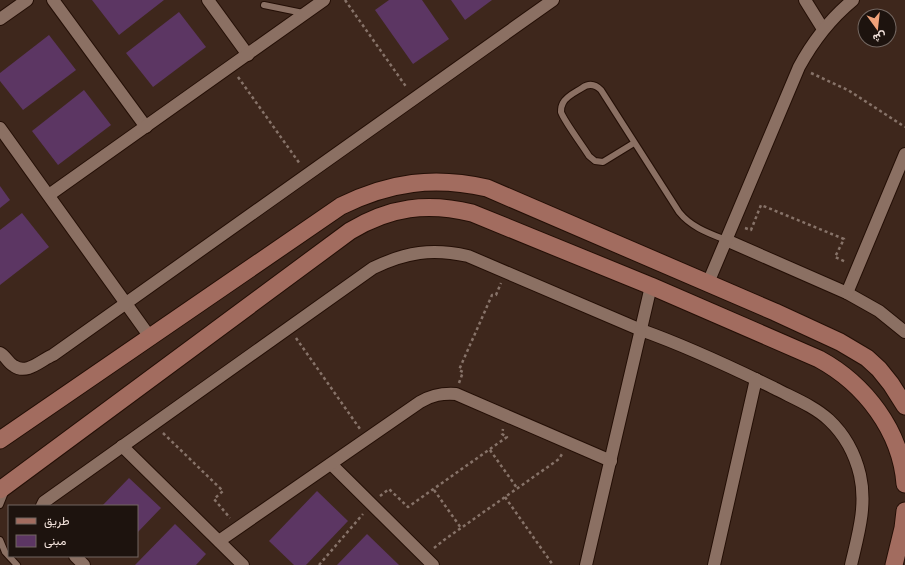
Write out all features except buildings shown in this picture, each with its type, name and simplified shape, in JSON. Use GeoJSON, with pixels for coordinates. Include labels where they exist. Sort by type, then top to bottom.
{"type":"FeatureCollection","features":[{"type":"Feature","properties":{"kind":"street"},"geometry":{"type":"LineString","coordinates":[[0,19],[27,0]]}},
{"type":"Feature","properties":{"kind":"street"},"geometry":{"type":"LineString","coordinates":[[53,0],[146,127]]}},
{"type":"Feature","properties":{"kind":"street"},"geometry":{"type":"LineString","coordinates":[[208,0],[248,54]]}},
{"type":"Feature","properties":{"kind":"street"},"geometry":{"type":"LineString","coordinates":[[49,196],[324,0]]}},
{"type":"Feature","properties":{"kind":"street"},"geometry":{"type":"LineString","coordinates":[[0,353],[5,356],[13,366],[23,369],[32,367],[53,355],[553,0]]}},
{"type":"Feature","properties":{"kind":"street"},"geometry":{"type":"LineString","coordinates":[[805,0],[823,29]]}},
{"type":"Feature","properties":{"kind":"street"},"geometry":{"type":"LineString","coordinates":[[708,283],[799,67],[823,29],[853,0]]}},
{"type":"Feature","properties":{"kind":"street"},"geometry":{"type":"LineString","coordinates":[[0,128],[150,337]]}},
{"type":"Feature","properties":{"kind":"street"},"geometry":{"type":"LineString","coordinates":[[847,293],[902,168],[905,154]]}},
{"type":"Feature","properties":{"kind":"street"},"geometry":{"type":"LineString","coordinates":[[0,450],[5,436],[341,206],[374,191],[410,183],[449,182],[487,188],[788,318],[854,349],[867,358],[882,373],[905,406]]}},
{"type":"Feature","properties":{"kind":"street"},"geometry":{"type":"LineString","coordinates":[[4,487],[333,243],[364,223],[394,212],[425,207],[472,213],[651,286],[819,359],[844,374],[865,395],[888,428],[901,458],[905,484]]}},
{"type":"Feature","properties":{"kind":"street"},"geometry":{"type":"LineString","coordinates":[[726,240],[847,293],[880,311],[905,332]]}},
{"type":"Feature","properties":{"kind":"street"},"geometry":{"type":"LineString","coordinates":[[42,505],[44,502],[122,446],[373,268],[399,257],[425,251],[453,252],[468,256],[641,330],[661,337],[756,379],[812,407],[821,414],[837,428],[849,446],[858,465],[863,497],[861,518],[851,565]]}},
{"type":"Feature","properties":{"kind":"street"},"geometry":{"type":"LineString","coordinates":[[586,565],[651,286]]}},
{"type":"Feature","properties":{"kind":"street"},"geometry":{"type":"LineString","coordinates":[[0,360],[12,374],[24,377],[40,371],[53,355]]}},
{"type":"Feature","properties":{"kind":"street"},"geometry":{"type":"LineString","coordinates":[[714,565],[756,379]]}},
{"type":"Feature","properties":{"kind":"street"},"geometry":{"type":"LineString","coordinates":[[219,541],[426,399],[440,394],[456,394],[611,462]]}},
{"type":"Feature","properties":{"kind":"street"},"geometry":{"type":"LineString","coordinates":[[122,446],[243,565]]}},
{"type":"Feature","properties":{"kind":"street"},"geometry":{"type":"LineString","coordinates":[[331,464],[429,561]]}},
{"type":"Feature","properties":{"kind":"street"},"geometry":{"type":"LineString","coordinates":[[894,565],[903,528],[905,511]]}},
{"type":"Feature","properties":{"kind":"street"},"geometry":{"type":"LineString","coordinates":[[76,557],[84,565]]}},
{"type":"Feature","properties":{"kind":"lane"},"geometry":{"type":"LineString","coordinates":[[264,5],[305,14]]}},
{"type":"Feature","properties":{"kind":"lane"},"geometry":{"type":"LineString","coordinates":[[634,142],[603,162],[595,161],[589,156],[563,115],[561,106],[563,102],[569,96],[586,86],[595,85],[598,87],[684,218],[696,228],[726,240]]}},
{"type":"Feature","properties":{"kind":"lane"},"geometry":{"type":"LineString","coordinates":[[0,506],[4,487]]}},
{"type":"Feature","properties":{"kind":"lane"},"geometry":{"type":"LineString","coordinates":[[0,540],[1,548],[16,565]]}},
{"type":"Feature","properties":{"kind":"path"},"geometry":{"type":"LineString","coordinates":[[345,0],[415,98]]}},
{"type":"Feature","properties":{"kind":"path"},"geometry":{"type":"LineString","coordinates":[[231,66],[308,174]]}},
{"type":"Feature","properties":{"kind":"path"},"geometry":{"type":"LineString","coordinates":[[799,67],[848,90],[905,127]]}},
{"type":"Feature","properties":{"kind":"path"},"geometry":{"type":"LineString","coordinates":[[733,224],[751,230],[761,205],[844,239],[835,257],[858,267]]}},
{"type":"Feature","properties":{"kind":"path"},"geometry":{"type":"LineString","coordinates":[[456,394],[463,372],[459,370],[492,295],[496,295],[506,272]]}},
{"type":"Feature","properties":{"kind":"path"},"geometry":{"type":"LineString","coordinates":[[289,328],[367,439]]}},
{"type":"Feature","properties":{"kind":"path"},"geometry":{"type":"LineString","coordinates":[[319,565],[371,504],[388,488],[408,507],[507,437],[502,434],[507,416]]}},
{"type":"Feature","properties":{"kind":"path"},"geometry":{"type":"LineString","coordinates":[[154,424],[223,491],[214,500],[238,529]]}},
{"type":"Feature","properties":{"kind":"path"},"geometry":{"type":"LineString","coordinates":[[429,561],[444,540],[559,459],[568,443]]}},
{"type":"Feature","properties":{"kind":"path"},"geometry":{"type":"LineString","coordinates":[[490,450],[517,488]]}},
{"type":"Feature","properties":{"kind":"path"},"geometry":{"type":"LineString","coordinates":[[434,490],[461,528]]}},
{"type":"Feature","properties":{"kind":"path"},"geometry":{"type":"LineString","coordinates":[[505,497],[553,565]]}}]}
